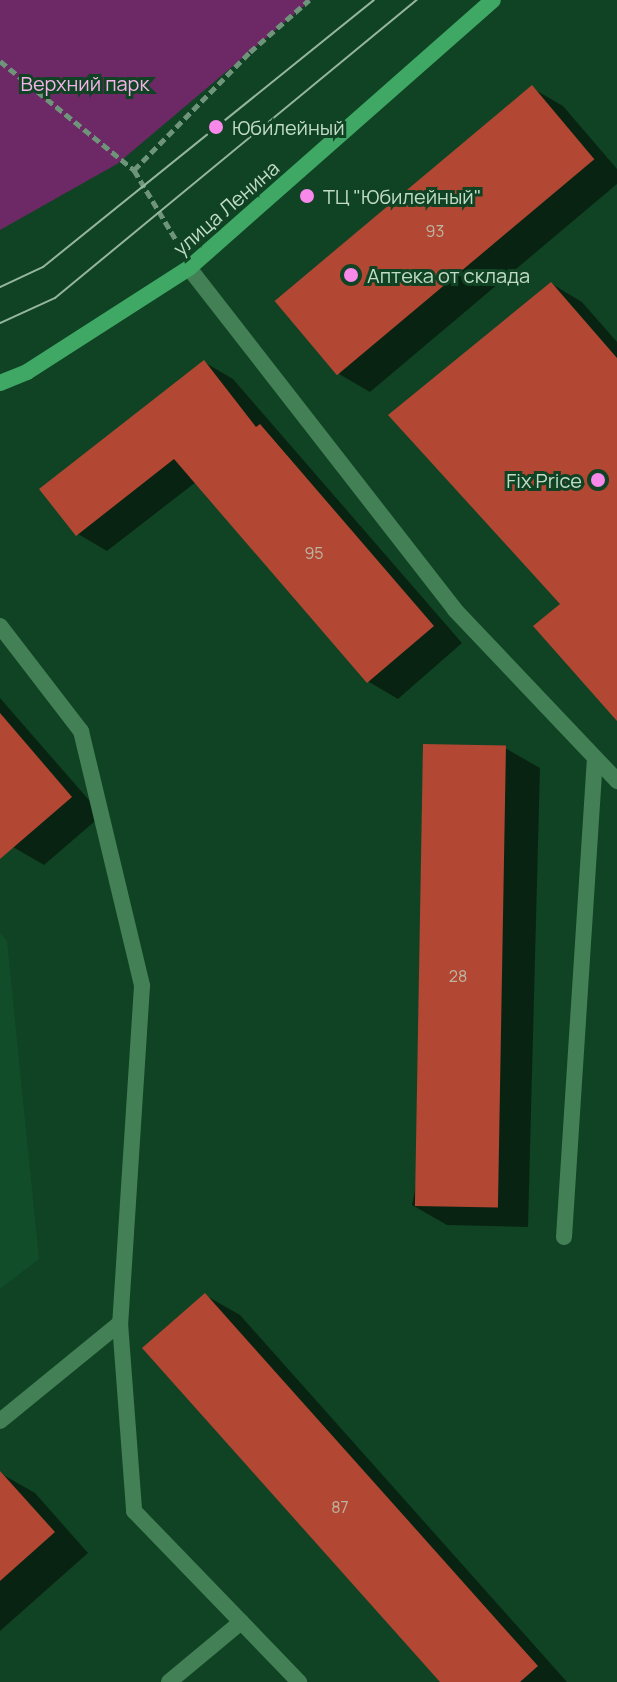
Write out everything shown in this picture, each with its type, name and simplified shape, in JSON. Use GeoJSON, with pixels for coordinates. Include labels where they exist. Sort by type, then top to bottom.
{"type":"FeatureCollection","features":[{"type":"Feature","properties":{"kind":"street","name":"улица Ленина"},"geometry":{"type":"LineString","coordinates":[[0,383],[27,372],[189,268],[493,0]]}},
{"type":"Feature","properties":{"kind":"street"},"geometry":{"type":"LineString","coordinates":[[189,268],[455,610],[617,781]]}},
{"type":"Feature","properties":{"kind":"street"},"geometry":{"type":"LineString","coordinates":[[0,626],[81,731],[142,986],[120,1323],[134,1511],[299,1682]]}},
{"type":"Feature","properties":{"kind":"street"},"geometry":{"type":"LineString","coordinates":[[564,1237],[595,759]]}},
{"type":"Feature","properties":{"kind":"street"},"geometry":{"type":"LineString","coordinates":[[0,1421],[120,1323]]}},
{"type":"Feature","properties":{"kind":"street"},"geometry":{"type":"LineString","coordinates":[[169,1682],[241,1622]]}},
{"type":"Feature","properties":{"kind":"path"},"geometry":{"type":"LineString","coordinates":[[134,170],[250,52],[309,0]]}},
{"type":"Feature","properties":{"kind":"path"},"geometry":{"type":"LineString","coordinates":[[0,61],[134,170],[162,211],[189,268]]}},
{"type":"Feature","properties":{"kind":"shaded area"},"geometry":{"type":"Polygon","coordinates":[[[0,933],[7,941],[39,1259],[0,1289],[0,933]]]}},
{"type":"Feature","properties":{"kind":"green space","name":"Верхний парк"},"geometry":{"type":"Polygon","coordinates":[[[0,0],[311,0],[117,164],[0,230],[0,0]]]}},
{"type":"Feature","properties":{"kind":"building"},"geometry":{"type":"Polygon","coordinates":[[[532,85],[594,159],[337,375],[275,301],[532,85]]]}},
{"type":"Feature","properties":{"kind":"building"},"geometry":{"type":"Polygon","coordinates":[[[551,282],[617,358],[617,721],[533,626],[560,604],[388,415],[551,282]]]}},
{"type":"Feature","properties":{"kind":"building"},"geometry":{"type":"Polygon","coordinates":[[[204,360],[256,427],[260,424],[434,626],[367,683],[174,459],[76,536],[39,489],[204,360]]]}},
{"type":"Feature","properties":{"kind":"building"},"geometry":{"type":"Polygon","coordinates":[[[0,713],[72,797],[0,859],[0,713]]]}},
{"type":"Feature","properties":{"kind":"building"},"geometry":{"type":"Polygon","coordinates":[[[423,744],[506,745],[498,1207],[415,1206],[423,744]]]}},
{"type":"Feature","properties":{"kind":"building"},"geometry":{"type":"Polygon","coordinates":[[[205,1293],[538,1666],[520,1682],[440,1682],[142,1348],[205,1293]]]}},
{"type":"Feature","properties":{"kind":"building"},"geometry":{"type":"Polygon","coordinates":[[[0,1471],[55,1532],[0,1581],[0,1471]]]}},
{"type":"Feature","properties":{"kind":"tram line"},"geometry":{"type":"LineString","coordinates":[[0,287],[43,267],[374,0]]}},
{"type":"Feature","properties":{"kind":"tram line"},"geometry":{"type":"LineString","coordinates":[[0,323],[55,298],[417,0]]}},
{"type":"Feature","properties":{"kind":"place","name":"Юбилейный"},"geometry":{"type":"Point","coordinates":[216,127]}},
{"type":"Feature","properties":{"kind":"place","name":"ТЦ \"Юбилейный\""},"geometry":{"type":"Point","coordinates":[307,196]}},
{"type":"Feature","properties":{"kind":"place","name":"Аптека от склада"},"geometry":{"type":"Point","coordinates":[351,275]}},
{"type":"Feature","properties":{"kind":"place","name":"Fix Price"},"geometry":{"type":"Point","coordinates":[598,480]}}]}
